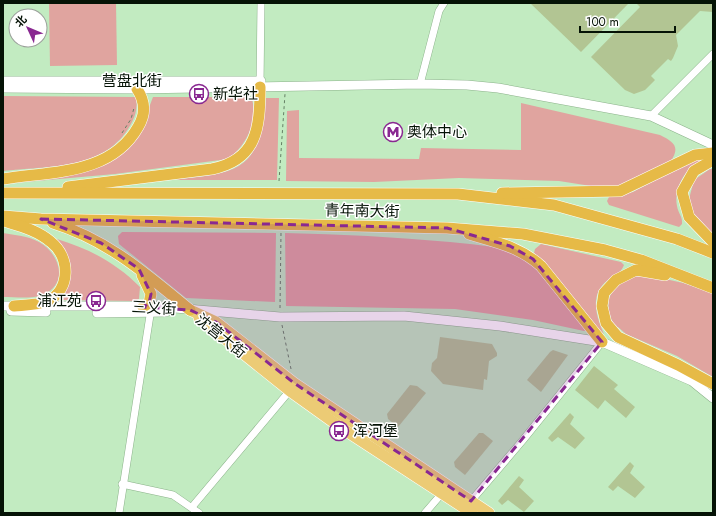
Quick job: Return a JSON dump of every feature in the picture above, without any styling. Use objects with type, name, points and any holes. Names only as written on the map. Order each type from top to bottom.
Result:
[{"type":"highway","points":[[23,193],[212,169],[233,163],[246,152],[253,138],[259,119],[260,84]]},
{"type":"highway","points":[[3,179],[88,166],[107,158],[124,145],[140,124],[144,102],[137,89]]},
{"type":"highway","points":[[458,194],[546,191],[620,192],[695,155],[713,153]]},
{"type":"highway","points":[[713,160],[694,171],[682,192],[689,217],[713,242]]},
{"type":"highway","name":"青年南大街","points":[[3,194],[458,194],[554,204],[676,239],[713,253]]},
{"type":"highway","name":"青年南大街","points":[[3,216],[41,219],[447,228],[523,234],[605,250],[641,260],[713,288]]},
{"type":"highway","points":[[41,219],[74,230],[101,242],[139,269],[190,310]]},
{"type":"highway","points":[[3,221],[27,228],[50,240],[61,253],[66,271],[66,276],[60,289],[51,298],[41,303],[14,306]]},
{"type":"highway","points":[[447,228],[510,246],[533,259],[546,271],[602,342]]},
{"type":"highway","points":[[139,269],[150,289],[151,294],[148,309]]},
{"type":"highway","points":[[689,278],[636,270],[616,280],[604,293],[602,306],[603,314],[608,327],[618,337],[678,365],[713,384]]},
{"type":"main road","name":"沈营大街","points":[[190,310],[216,322],[292,387],[445,490],[472,513]]},
{"type":"main road","name":"沈营大街","points":[[445,490],[471,501],[489,513]]},
{"type":"street","points":[[261,3],[260,84],[286,87],[420,84],[467,85],[498,88],[651,116],[713,145]]},
{"type":"street","points":[[420,84],[439,11],[444,3]]},
{"type":"street","points":[[651,116],[713,54]]},
{"type":"street","name":"营盘北街","points":[[3,81],[260,84]]},
{"type":"street","name":"营盘北街","points":[[3,88],[137,89],[260,84]]},
{"type":"street","name":"三义街","points":[[3,306],[190,310],[280,317],[404,316],[500,326],[602,342],[692,381],[713,398]]},
{"type":"street","points":[[119,513],[148,309]]},
{"type":"street","name":"三义街","points":[[3,311],[148,309]]},
{"type":"street","points":[[471,501],[524,440],[602,342]]},
{"type":"street","points":[[192,507],[292,387]]},
{"type":"street","points":[[122,484],[173,495],[199,513]]},
{"type":"street","points":[[425,513],[445,490]]},
{"type":"path","points":[[279,181],[286,87]]},
{"type":"path","points":[[120,136],[131,119],[134,106]]},
{"type":"path","points":[[281,233],[280,317],[291,368]]},
{"type":"highlighted area","points":[[41,219],[447,228],[510,246],[533,259],[602,342],[471,501],[294,383],[216,322],[190,310],[143,307],[149,303],[151,294],[139,269],[101,243]]},
{"type":"shaded area","points":[[49,3],[116,3],[117,65],[50,66]]},
{"type":"shaded area","points":[[3,96],[136,97],[137,106],[134,117],[128,129],[117,142],[104,152],[89,159],[72,164],[3,171]]},
{"type":"shaded area","points":[[153,97],[251,97],[254,114],[250,131],[235,154],[228,159],[115,174],[14,183],[97,167],[142,126]]},
{"type":"shaded area","points":[[266,98],[279,98],[277,180],[175,180],[221,173],[234,169],[244,162],[257,145],[263,123]]},
{"type":"shaded area","points":[[521,103],[660,135],[672,143],[675,152],[670,162],[623,186],[591,186],[559,181],[459,178],[374,182],[286,181],[287,111],[299,110],[299,158],[419,159],[421,148],[521,150]]},
{"type":"shaded area","points":[[699,159],[700,161],[685,174],[679,186],[676,199],[682,224],[679,227],[609,205],[607,201],[609,197],[633,192],[687,163]]},
{"type":"shaded area","points":[[710,169],[713,169],[713,236],[694,218],[689,199],[694,180]]},
{"type":"shaded area","points":[[122,232],[276,233],[275,302],[186,298],[119,244],[118,236]]},
{"type":"shaded area","points":[[3,233],[35,240],[52,253],[59,268],[59,276],[57,283],[51,290],[43,295],[34,297],[3,297]]},
{"type":"shaded area","points":[[285,233],[429,240],[478,245],[507,250],[524,258],[539,272],[556,291],[586,330],[584,331],[533,320],[455,309],[286,306]]},
{"type":"shaded area","points":[[57,239],[81,247],[122,271],[140,287],[139,299],[133,301],[57,300],[67,283],[71,270],[68,257]]},
{"type":"shaded area","points":[[541,244],[621,262],[624,265],[615,276],[602,286],[596,298],[597,313],[604,334],[585,315],[534,253],[535,249]]},
{"type":"shaded area","points":[[634,276],[674,281],[713,294],[713,377],[677,356],[626,334],[618,327],[616,329],[609,311],[608,304],[610,297],[618,286]]},
{"type":"building","points":[[530,3],[629,3],[581,52]]},
{"type":"building","points":[[636,3],[713,3],[713,12],[700,11],[676,35],[678,46],[671,61],[668,59],[651,76],[655,80],[645,90],[634,94],[625,90],[591,57],[640,7]]},
{"type":"building","points":[[440,337],[492,344],[497,356],[489,361],[487,380],[484,379],[483,390],[443,384],[431,371],[432,363],[437,358]]},
{"type":"building","points":[[553,350],[568,355],[541,392],[527,380]]},
{"type":"building","points":[[594,366],[618,385],[614,389],[635,407],[626,418],[605,400],[598,409],[575,390]]},
{"type":"building","points":[[410,385],[417,386],[426,393],[398,427],[388,419],[387,414]]},
{"type":"building","points":[[570,413],[574,417],[570,424],[585,438],[575,449],[558,437],[552,442],[548,438]]},
{"type":"building","points":[[479,433],[483,433],[493,441],[465,475],[455,467],[454,462]]},
{"type":"building","points":[[630,462],[634,466],[630,473],[645,487],[635,498],[618,486],[613,491],[608,487]]},
{"type":"building","points":[[519,476],[524,480],[519,487],[534,501],[524,512],[508,500],[502,505],[498,501]]},
{"type":"place","name":"新华社","points":[[199,94]]},
{"type":"place","name":"奥体中心","points":[[393,132]]},
{"type":"place","name":"浦江苑","points":[[96,301]]},
{"type":"place","name":"浑河堡","points":[[339,431]]}]
